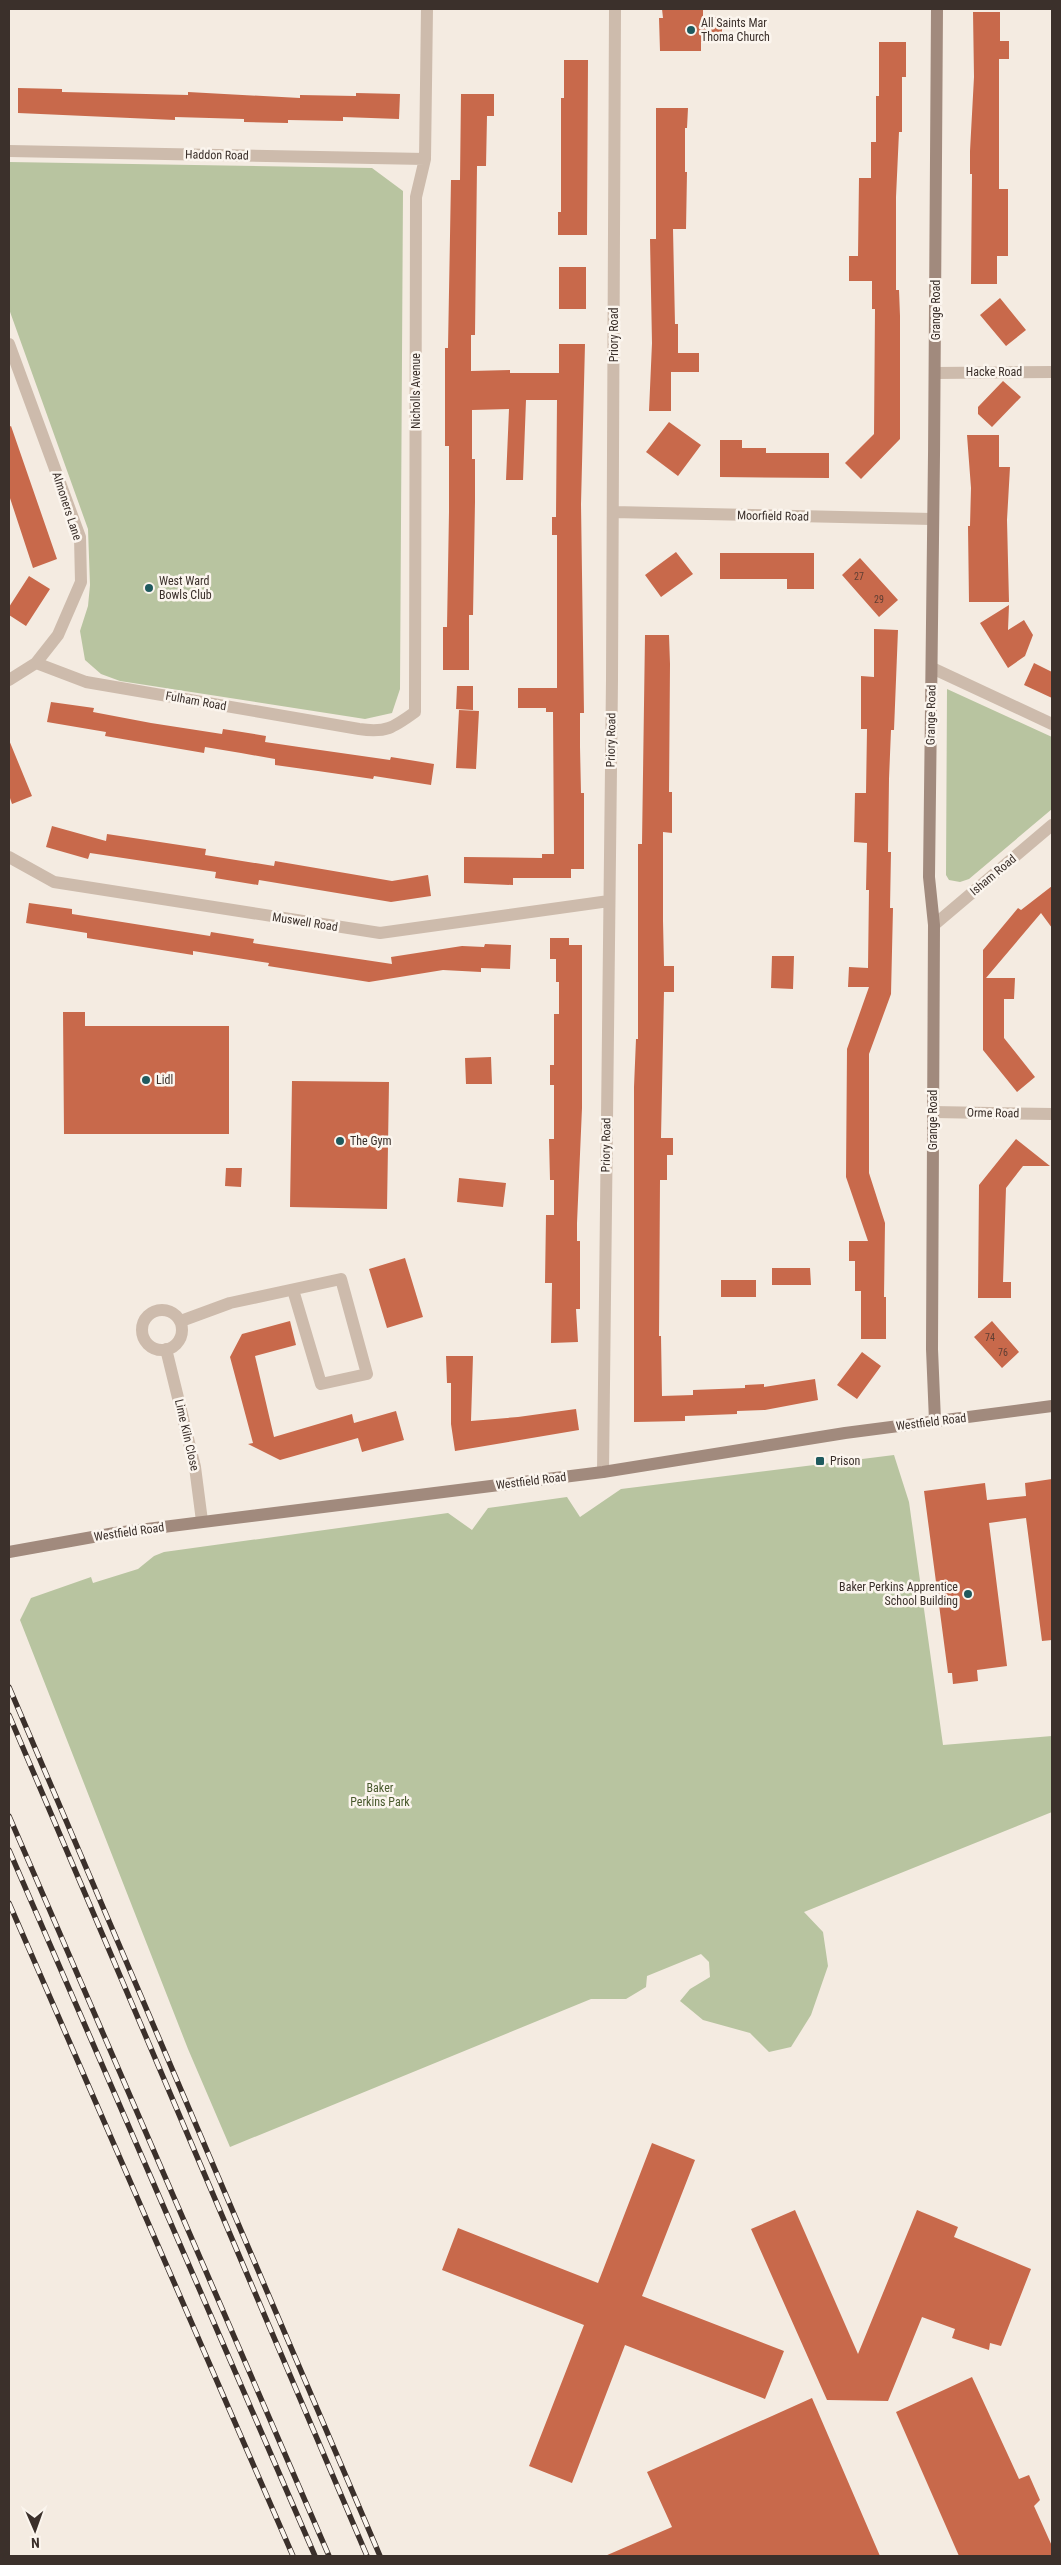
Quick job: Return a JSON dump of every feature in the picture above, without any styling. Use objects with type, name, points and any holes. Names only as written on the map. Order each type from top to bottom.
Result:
[{"type":"street","name":"Nicholls Avenue","points":[[359,729],[378,732],[394,727],[415,712],[416,197],[425,158],[427,9]]},
{"type":"street","name":"Priory Road","points":[[603,1472],[613,512],[615,9]]},
{"type":"street","name":"Grange Road","points":[[935,1421],[932,1349],[934,925],[929,877],[932,519],[936,372],[937,9]]},
{"type":"street","name":"Haddon Road","points":[[9,152],[425,158]]},
{"type":"street","name":"Almoners Lane","points":[[9,344],[80,537],[81,582],[58,635],[36,663],[9,680]]},
{"type":"street","name":"Hacke Road","points":[[936,372],[1052,372]]},
{"type":"street","name":"Moorfield Road","points":[[613,512],[932,519]]},
{"type":"street","name":"Fulham Road","points":[[36,663],[86,682],[359,729]]},
{"type":"street","points":[[932,668],[1052,724]]},
{"type":"street","name":"Isham Road","points":[[934,925],[1052,825]]},
{"type":"street","name":"Muswell Road","points":[[9,857],[54,882],[380,934],[609,901]]},
{"type":"street","name":"Orme Road","points":[[933,1112],[1052,1114]]},
{"type":"street","points":[[181,1321],[230,1303],[341,1278],[367,1374],[321,1384],[293,1290]]},
{"type":"street","points":[[162,1309],[173,1312],[181,1321],[182,1334],[176,1345],[166,1349],[157,1349],[146,1342],[142,1330],[143,1323],[150,1314],[162,1309]]},
{"type":"street","name":"Lime Kiln Close","points":[[166,1349],[195,1467],[202,1521]]},
{"type":"street","name":"Westfield Road","points":[[9,1552],[115,1533],[603,1472],[845,1433],[1052,1406]]},
{"type":"green space","points":[[9,162],[372,168],[403,191],[400,689],[392,713],[365,719],[120,681],[101,674],[85,660],[80,631],[88,606],[90,585],[88,529],[9,309]]},
{"type":"green space","points":[[947,689],[1052,737],[1052,809],[969,879],[960,882],[949,880],[946,875]]},
{"type":"green space","name":"Baker Perkins Park","points":[[894,1455],[909,1502],[943,1745],[1052,1736],[1052,1812],[804,1912],[823,1932],[828,1966],[811,2015],[791,2047],[769,2052],[750,2033],[703,2020],[680,2001],[690,1989],[710,1977],[709,1962],[701,1954],[647,1976],[646,1987],[626,1999],[591,1999],[230,2147],[188,2049],[20,1620],[31,1598],[91,1577],[93,1583],[138,1569],[154,1556],[164,1552],[448,1513],[472,1530],[488,1508],[567,1497],[580,1517],[621,1489]]},
{"type":"building","name":"All Saints Mar Thoma Church","points":[[662,9],[703,9],[703,18],[722,17],[722,41],[701,42],[701,51],[660,51],[659,18],[663,18]]},
{"type":"building","points":[[973,12],[1000,12],[1000,41],[1009,41],[1009,59],[999,59],[999,189],[1008,189],[1008,256],[997,256],[997,284],[971,284],[972,174],[970,174],[970,151],[974,77]]},
{"type":"building","points":[[879,42],[906,42],[906,77],[902,77],[902,132],[899,132],[896,197],[896,290],[899,290],[900,316],[900,439],[861,479],[845,463],[874,434],[875,309],[872,309],[872,281],[849,281],[849,256],[858,256],[859,178],[871,178],[871,142],[876,142],[876,96],[879,96]]},
{"type":"building","points":[[564,60],[588,60],[587,235],[558,235],[558,212],[561,212],[561,98],[564,98]]},
{"type":"building","points":[[18,88],[62,89],[62,92],[188,95],[188,92],[300,98],[300,95],[356,96],[356,93],[400,94],[399,119],[343,117],[343,121],[288,120],[288,123],[244,122],[244,119],[175,117],[175,120],[18,113]]},
{"type":"building","points":[[461,94],[494,94],[494,116],[487,116],[486,166],[477,166],[475,335],[471,335],[471,371],[510,370],[510,373],[559,373],[559,344],[585,344],[581,504],[584,713],[580,713],[581,793],[584,793],[584,869],[571,869],[571,878],[513,878],[513,885],[464,883],[464,857],[542,858],[542,854],[554,854],[553,712],[546,712],[546,708],[518,708],[518,688],[557,688],[557,535],[552,535],[552,517],[556,517],[557,400],[526,400],[523,480],[506,480],[509,409],[472,410],[472,459],[475,459],[475,502],[473,615],[469,615],[469,670],[443,670],[443,627],[447,627],[449,512],[449,446],[445,446],[445,348],[448,348],[451,180],[460,180]]},
{"type":"building","points":[[656,108],[688,108],[687,128],[685,128],[685,172],[687,172],[686,229],[673,229],[675,324],[678,324],[678,353],[699,353],[699,372],[671,372],[671,411],[649,411],[652,343],[650,239],[656,239]]},
{"type":"building","points":[[559,267],[586,267],[586,309],[559,309]]},
{"type":"building","points":[[1000,298],[1026,330],[1006,346],[980,315]]},
{"type":"building","points":[[1003,381],[1021,397],[992,427],[978,414],[978,407]]},
{"type":"building","points":[[669,422],[701,445],[678,476],[646,452]]},
{"type":"building","points":[[11,426],[57,559],[33,568],[9,495],[9,427]]},
{"type":"building","points":[[967,435],[999,435],[999,467],[1010,467],[1007,520],[1009,602],[969,602],[968,526],[970,526],[971,488]]},
{"type":"building","points":[[720,440],[742,440],[742,448],[766,448],[766,453],[829,453],[829,478],[720,477]]},
{"type":"building","points":[[676,552],[693,574],[661,597],[645,575]]},
{"type":"building","points":[[720,553],[814,553],[814,589],[787,589],[787,579],[720,579]]},
{"type":"building","points":[[860,558],[898,600],[879,617],[842,575]]},
{"type":"building","points":[[29,576],[50,589],[26,626],[9,615],[9,607]]},
{"type":"building","points":[[1009,605],[1008,630],[1024,620],[1033,635],[1025,656],[1008,668],[980,623]]},
{"type":"building","points":[[874,629],[898,630],[894,730],[891,730],[889,779],[888,852],[891,852],[890,908],[893,908],[891,994],[869,1054],[869,1173],[885,1223],[884,1297],[886,1297],[886,1339],[861,1339],[861,1291],[855,1291],[855,1261],[849,1261],[849,1241],[868,1241],[846,1177],[847,1049],[869,987],[848,987],[849,967],[868,968],[869,890],[866,890],[867,843],[854,842],[855,793],[866,793],[867,729],[861,729],[861,676],[874,677]]},
{"type":"building","points":[[645,635],[669,635],[670,664],[669,792],[672,792],[672,833],[663,832],[663,921],[664,966],[674,966],[674,992],[664,992],[661,1138],[673,1138],[673,1155],[667,1155],[667,1180],[660,1180],[659,1336],[661,1336],[662,1396],[693,1395],[693,1390],[745,1388],[745,1385],[764,1384],[764,1387],[815,1379],[818,1400],[765,1410],[737,1411],[737,1414],[685,1416],[685,1421],[634,1422],[634,1087],[636,1039],[638,1039],[638,844],[642,844]]},
{"type":"building","points":[[1034,663],[1052,672],[1052,698],[1024,685]]},
{"type":"building","points":[[457,686],[473,686],[473,710],[456,709]]},
{"type":"building","points":[[51,702],[94,708],[93,712],[151,723],[222,734],[223,729],[266,736],[265,742],[390,760],[391,757],[434,764],[431,785],[374,776],[373,779],[275,765],[275,759],[205,747],[204,753],[105,736],[106,732],[47,722]]},
{"type":"building","points":[[459,710],[479,711],[476,769],[456,768]]},
{"type":"building","points":[[9,740],[32,796],[12,804],[9,795]]},
{"type":"building","points":[[52,826],[106,841],[107,834],[206,849],[205,855],[274,866],[275,861],[392,881],[428,875],[431,896],[391,902],[259,880],[258,885],[215,878],[216,872],[90,853],[88,859],[46,847]]},
{"type":"building","points":[[1052,886],[1052,928],[1041,913],[986,978],[1015,978],[1014,999],[1004,999],[1004,1038],[1035,1077],[1017,1092],[983,1050],[983,950],[1018,908],[1021,910]]},
{"type":"building","points":[[29,903],[72,909],[72,914],[210,936],[211,932],[254,939],[253,943],[392,964],[391,957],[462,946],[484,947],[485,944],[511,945],[510,969],[481,968],[481,972],[443,970],[369,982],[268,966],[269,963],[193,951],[193,955],[87,938],[87,933],[26,923]]},
{"type":"building","points":[[550,938],[569,938],[569,945],[582,945],[582,1108],[577,1223],[577,1241],[580,1241],[580,1309],[576,1309],[578,1342],[551,1343],[552,1283],[545,1283],[546,1215],[554,1215],[554,1180],[550,1180],[549,1139],[554,1139],[554,1085],[550,1085],[550,1065],[554,1065],[554,1014],[559,1014],[559,982],[556,982],[556,959],[550,959]]},
{"type":"building","points":[[772,956],[794,956],[793,989],[771,988]]},
{"type":"building","name":"Lidl","points":[[63,1012],[85,1012],[85,1026],[229,1026],[229,1134],[64,1134]]},
{"type":"building","points":[[491,1057],[492,1084],[466,1084],[465,1058]]},
{"type":"building","name":"The Gym","points":[[292,1081],[389,1082],[387,1209],[290,1207]]},
{"type":"building","points":[[1016,1139],[1050,1166],[1023,1166],[1006,1188],[1003,1282],[1011,1282],[1011,1298],[978,1298],[979,1185]]},
{"type":"building","points":[[226,1168],[242,1168],[241,1187],[225,1186]]},
{"type":"building","points":[[459,1178],[506,1183],[503,1207],[457,1202]]},
{"type":"building","points":[[405,1258],[423,1317],[387,1328],[369,1269]]},
{"type":"building","points":[[772,1268],[810,1268],[811,1285],[772,1285]]},
{"type":"building","points":[[721,1280],[756,1280],[756,1297],[721,1297]]},
{"type":"building","points":[[290,1321],[296,1345],[255,1356],[274,1437],[352,1414],[354,1423],[396,1411],[404,1440],[362,1452],[358,1438],[280,1460],[248,1444],[253,1443],[230,1357],[242,1334]]},
{"type":"building","points":[[992,1321],[1019,1352],[1002,1368],[974,1337]]},
{"type":"building","points":[[862,1352],[881,1366],[857,1399],[837,1385]]},
{"type":"building","points":[[446,1356],[473,1356],[471,1421],[576,1409],[579,1430],[455,1451],[451,1424],[451,1383],[447,1383]]},
{"type":"building","name":"Baker Perkins Apprentice School Building","points":[[1052,1479],[1052,1640],[1042,1641],[1026,1518],[989,1523],[1007,1666],[977,1670],[978,1681],[953,1684],[952,1673],[948,1673],[924,1491],[985,1483],[987,1500],[1026,1496],[1025,1483]]},
{"type":"building","points":[[652,2143],[695,2160],[642,2296],[784,2351],[765,2399],[625,2345],[572,2483],[529,2466],[584,2325],[442,2270],[458,2228],[598,2283]]},
{"type":"building","points":[[795,2210],[858,2354],[917,2210],[958,2227],[954,2237],[1031,2269],[1001,2346],[990,2343],[989,2350],[952,2338],[955,2329],[922,2317],[888,2401],[827,2400],[751,2229]]},
{"type":"building","points":[[972,2377],[1019,2479],[1029,2475],[1040,2500],[1034,2506],[1052,2546],[1052,2556],[959,2556],[896,2412]]},
{"type":"building","points":[[812,2398],[880,2556],[605,2556],[672,2527],[647,2472]]},
{"type":"railway","points":[[9,1687],[380,2556]]},
{"type":"railway","points":[[9,1715],[367,2556]]},
{"type":"railway","points":[[9,1816],[329,2556]]},
{"type":"railway","points":[[9,1850],[315,2556]]},
{"type":"railway","points":[[9,1903],[293,2556]]},
{"type":"place","name":"All Saints Mar Thoma Church","points":[[691,30]]},
{"type":"place","name":"West Ward Bowls Club","points":[[149,588]]},
{"type":"place","name":"Lidl","points":[[146,1080]]},
{"type":"place","name":"The Gym","points":[[340,1141]]},
{"type":"place","name":"Prison","points":[[820,1461]]},
{"type":"place","name":"Baker Perkins Apprentice School Building","points":[[968,1594]]}]
